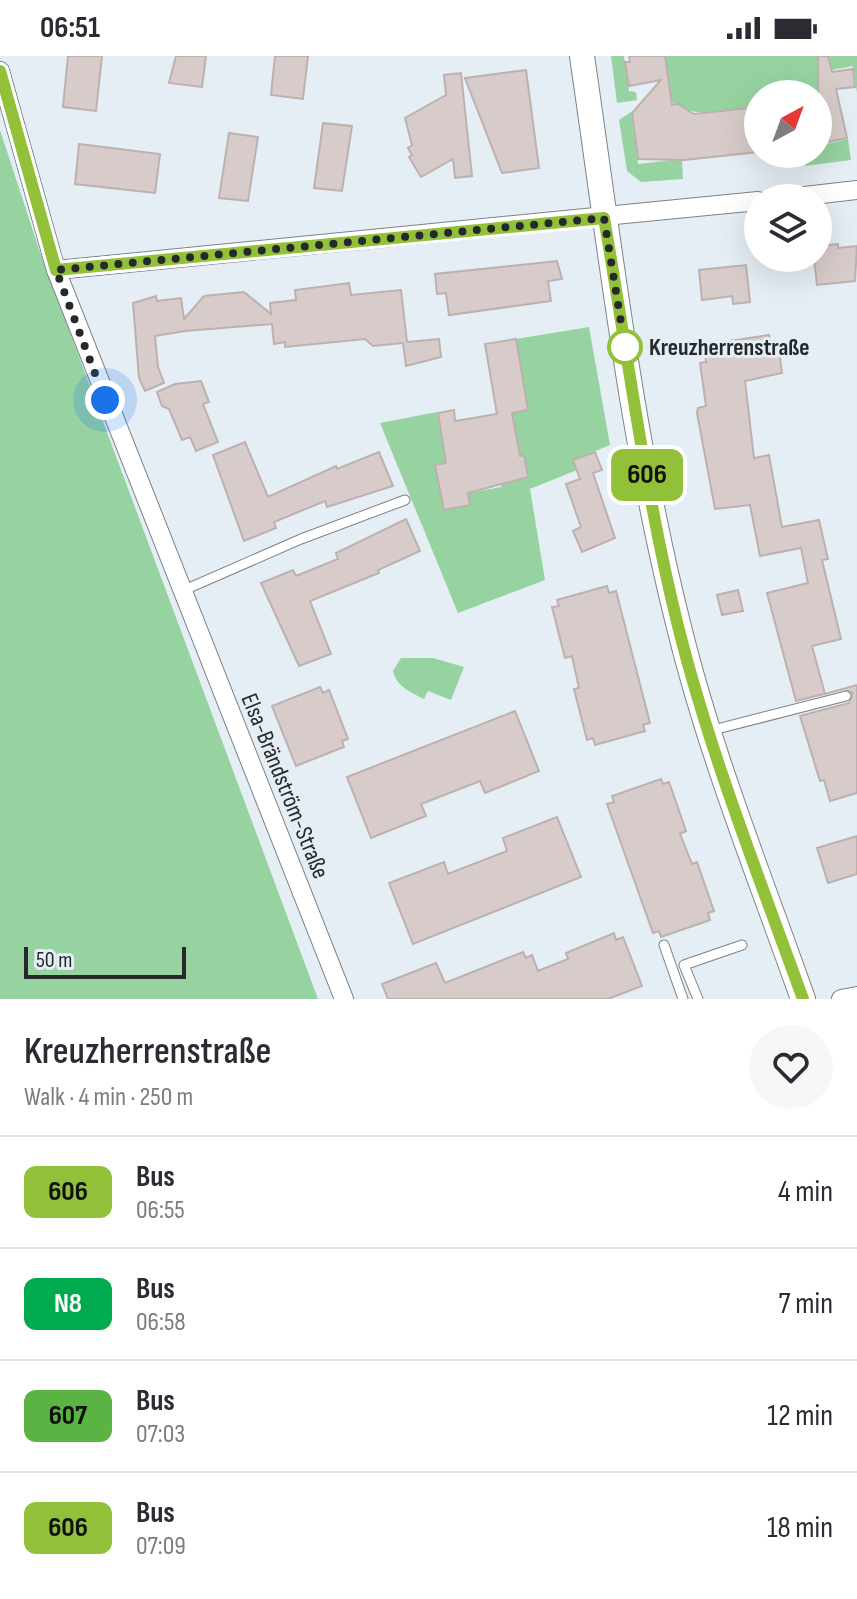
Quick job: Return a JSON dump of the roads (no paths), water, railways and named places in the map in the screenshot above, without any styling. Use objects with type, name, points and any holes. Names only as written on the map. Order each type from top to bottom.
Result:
[{"type":"street","points":[[582,56],[604,218],[659,537],[679,627],[709,731],[803,999]]},
{"type":"street","name":"Elsa-Brändström-Straße","points":[[0,71],[56,270],[344,999]]},
{"type":"street","points":[[832,193],[857,190]]},
{"type":"street","points":[[56,270],[744,203]]},
{"type":"street","points":[[841,999],[857,996]]},
{"type":"lane","points":[[181,592],[301,539],[405,500]]},
{"type":"lane","points":[[709,731],[846,696]]},
{"type":"lane","points":[[664,945],[683,999]]},
{"type":"lane","points":[[698,999],[684,965],[742,945]]},
{"type":"place","name":"Kreuzherrenstraße","points":[[625,347]]}]
